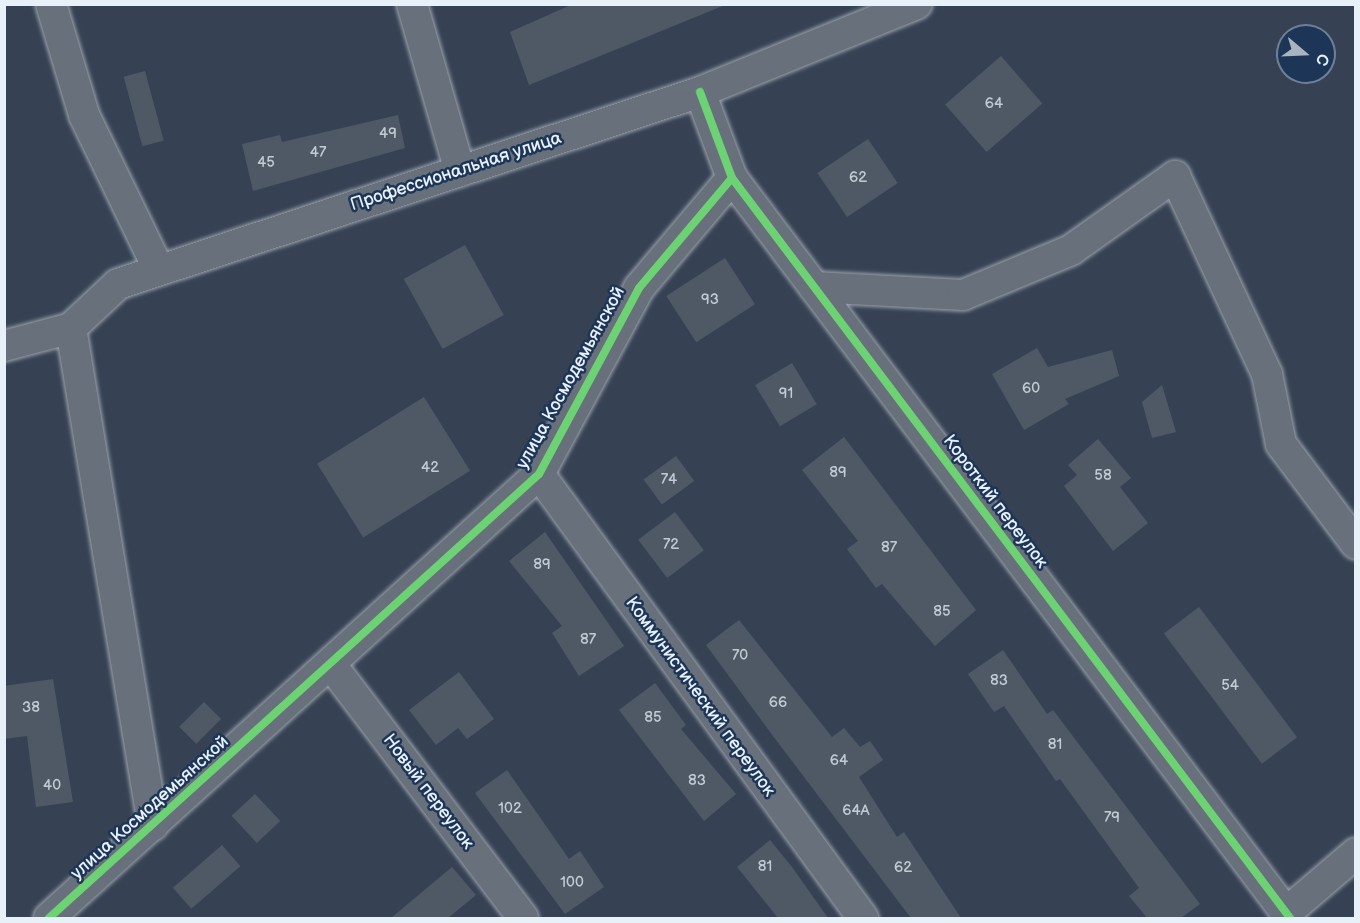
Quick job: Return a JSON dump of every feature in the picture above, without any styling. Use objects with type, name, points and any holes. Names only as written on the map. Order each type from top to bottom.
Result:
[{"type":"street","points":[[51,4],[84,115],[159,270]]},
{"type":"street","points":[[412,4],[460,171]]},
{"type":"street","name":"Профессиональная улица","points":[[4,346],[71,328],[118,284],[700,92],[917,6]]},
{"type":"street","name":"Короткий переулок","points":[[700,92],[732,178],[1288,916]]},
{"type":"street","points":[[814,287],[963,295],[1071,250],[1174,176],[1267,374],[1281,444],[1356,544]]},
{"type":"street","name":"улица Космодемьянской","points":[[48,918],[332,666],[539,474],[639,288],[732,178]]},
{"type":"street","points":[[71,328],[153,825]]},
{"type":"street","name":"Коммунистический переулок","points":[[539,474],[862,918]]},
{"type":"street","name":"Новый переулок","points":[[332,666],[523,918]]},
{"type":"street","points":[[1288,916],[1356,853]]},
{"type":"building","points":[[573,4],[725,5],[529,85],[510,32]]},
{"type":"building","points":[[1001,56],[1042,104],[986,152],[945,105]]},
{"type":"building","points":[[145,71],[164,141],[142,146],[124,77]]},
{"type":"building","points":[[398,115],[405,148],[253,191],[242,144],[280,135],[282,142]]},
{"type":"building","points":[[868,139],[898,183],[847,217],[817,173]]},
{"type":"building","points":[[465,245],[504,315],[443,349],[404,279]]},
{"type":"building","points":[[725,258],[755,304],[696,342],[666,296]]},
{"type":"building","points":[[1037,348],[1048,367],[1112,350],[1119,376],[1065,399],[1069,404],[1024,430],[992,374]]},
{"type":"building","points":[[792,363],[817,404],[780,426],[755,385]]},
{"type":"building","points":[[1162,385],[1176,432],[1152,438],[1142,402]]},
{"type":"building","points":[[424,397],[470,471],[363,538],[317,464]]},
{"type":"building","points":[[844,437],[976,610],[935,646],[882,584],[876,588],[847,549],[858,541],[802,470]]},
{"type":"building","points":[[1098,439],[1131,478],[1120,487],[1148,523],[1113,551],[1064,486],[1077,475],[1068,465]]},
{"type":"building","points":[[676,456],[694,481],[662,505],[644,480]]},
{"type":"building","points":[[675,512],[704,550],[667,578],[638,540]]},
{"type":"building","points":[[545,532],[624,646],[579,676],[552,633],[562,626],[509,561]]},
{"type":"building","points":[[1199,607],[1297,737],[1262,764],[1164,633]]},
{"type":"building","points":[[739,620],[832,737],[844,728],[860,747],[870,741],[883,760],[859,777],[897,837],[904,832],[961,918],[911,918],[773,736],[706,645]]},
{"type":"building","points":[[1003,650],[1047,714],[1053,710],[1200,904],[1181,918],[1147,918],[1129,896],[1139,888],[1060,779],[1056,781],[1004,706],[994,712],[968,674]]},
{"type":"building","points":[[459,672],[494,719],[467,739],[458,728],[436,745],[409,710]]},
{"type":"building","points":[[53,679],[73,802],[36,807],[27,736],[4,739],[4,686]]},
{"type":"building","points":[[655,683],[686,725],[681,729],[736,794],[704,821],[619,710]]},
{"type":"building","points":[[204,702],[221,719],[196,744],[179,727]]},
{"type":"building","points":[[507,770],[569,859],[580,851],[604,887],[565,914],[475,793]]},
{"type":"building","points":[[255,794],[280,821],[257,843],[232,816]]},
{"type":"building","points":[[770,840],[828,918],[778,918],[737,867]]},
{"type":"building","points":[[222,845],[240,866],[191,909],[173,888]]},
{"type":"building","points":[[452,867],[476,895],[448,918],[391,918]]},
{"type":"cycle path","points":[[700,92],[732,178],[1290,918]]},
{"type":"cycle path","points":[[49,918],[539,474],[639,288],[732,178]]}]
